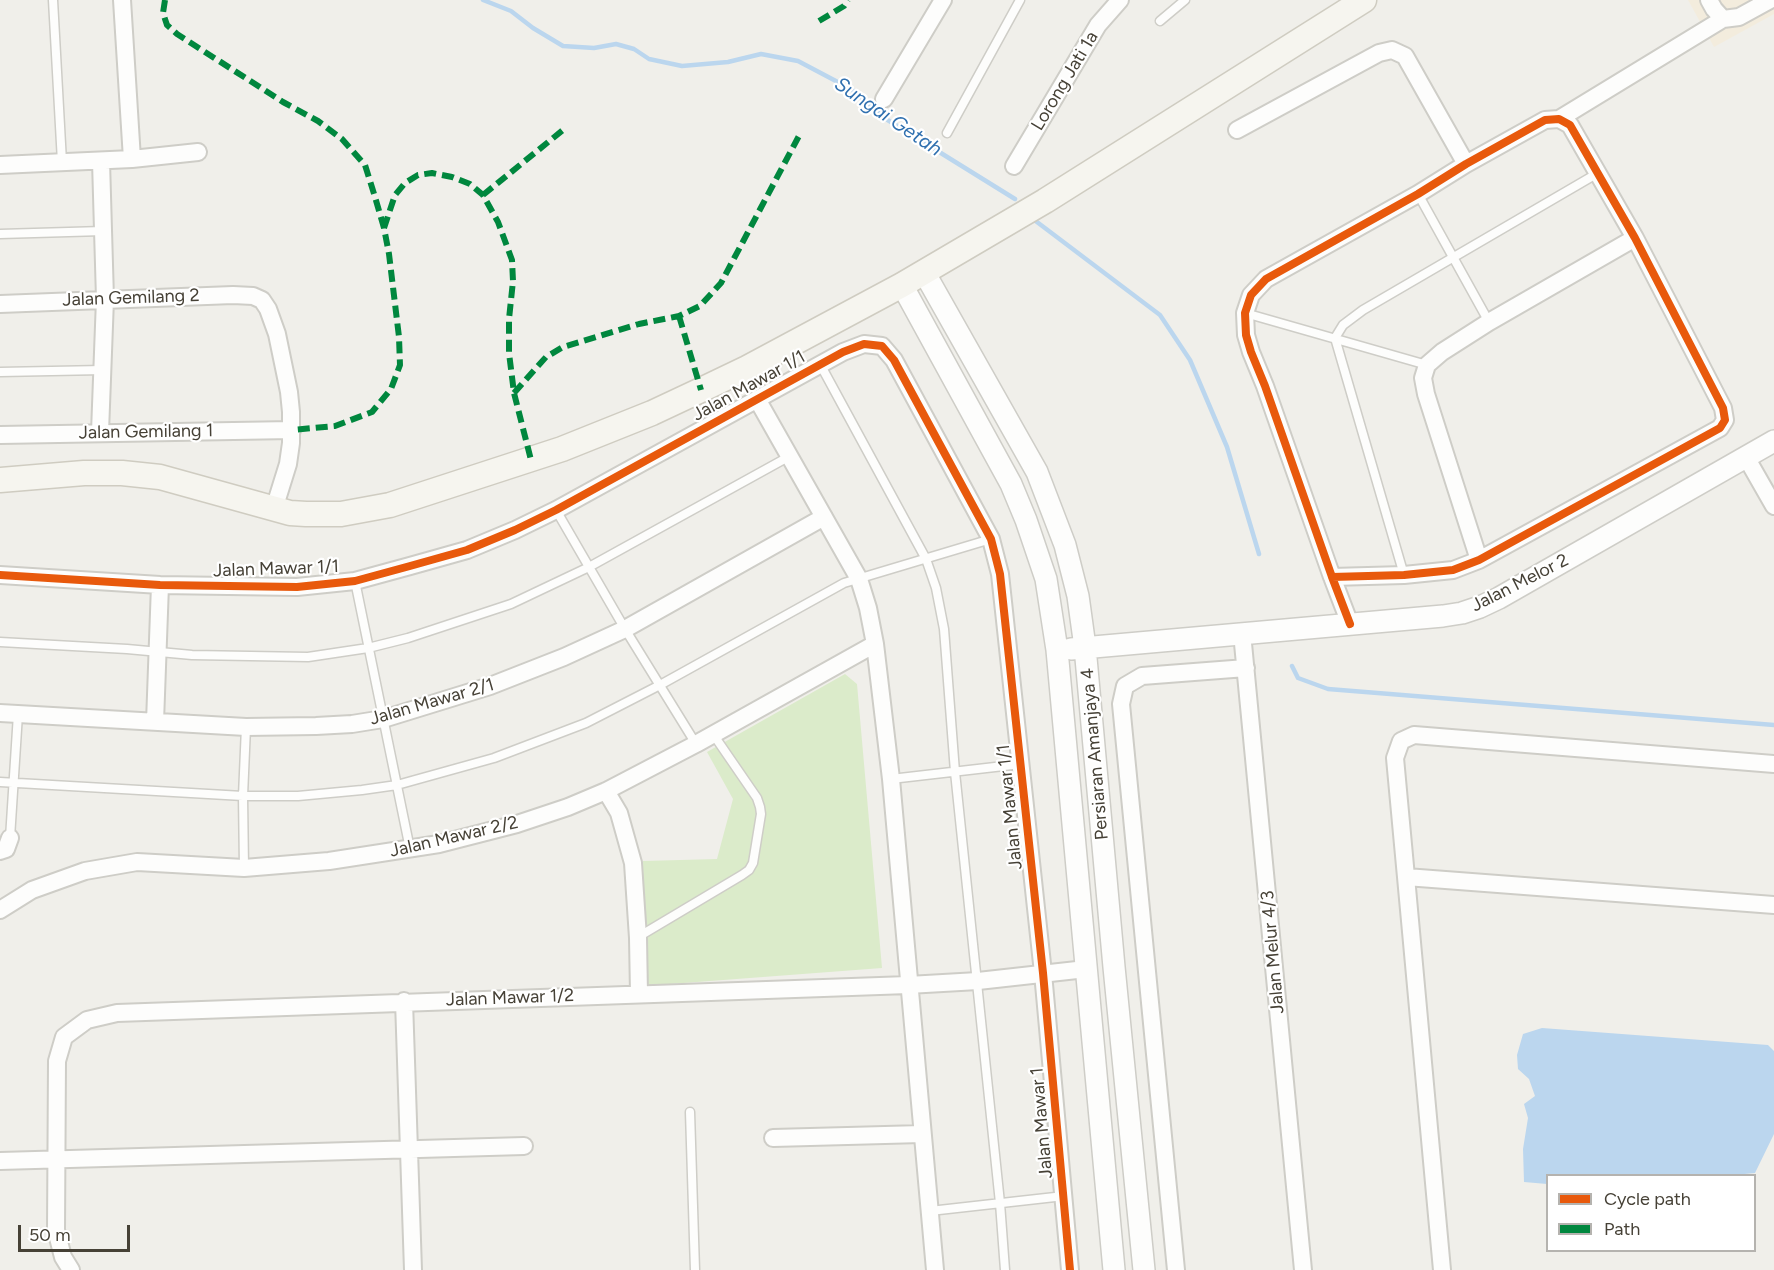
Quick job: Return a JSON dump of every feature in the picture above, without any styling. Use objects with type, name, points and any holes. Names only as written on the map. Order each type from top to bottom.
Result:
[{"type":"main road","points":[[0,480],[84,473],[122,473],[160,477],[274,509],[306,514],[341,514],[390,505],[562,449],[652,413],[710,386],[902,285],[1045,201],[1364,0]]},
{"type":"street","points":[[122,0],[132,159]]},
{"type":"street","points":[[884,99],[943,0]]},
{"type":"street","name":"Lorong Jati 1a","points":[[1014,166],[1098,25],[1120,0]]},
{"type":"street","points":[[1709,0],[1723,19]]},
{"type":"street","points":[[1350,624],[1251,352],[1246,335],[1245,313],[1251,295],[1266,279],[1418,194],[1466,164],[1545,120],[1559,119],[1723,19],[1739,17],[1770,0]]},
{"type":"street","points":[[1237,130],[1379,53],[1392,50],[1405,56],[1466,164]]},
{"type":"street","points":[[1332,577],[1404,575],[1453,570],[1479,560],[1720,428],[1725,420],[1723,408],[1635,238],[1570,125],[1559,119]]},
{"type":"street","points":[[0,165],[132,159],[198,152]]},
{"type":"street","points":[[100,432],[105,299],[101,161]]},
{"type":"street","points":[[1479,560],[1426,394],[1423,378],[1427,365],[1442,352],[1489,322],[1635,238]]},
{"type":"street","name":"Persiaran Amanjaya 4","points":[[924,272],[1037,472],[1067,554],[1078,596],[1085,647],[1144,1270]]},
{"type":"street","name":"Persiaran Amanjaya 4","points":[[902,285],[1015,493],[1046,579],[1058,650],[1114,1270]]},
{"type":"street","name":"Jalan Gemilang 2","points":[[0,304],[253,296],[262,300],[268,309],[277,334],[289,392],[292,430]]},
{"type":"street","name":"Jalan Mawar 1/1","points":[[0,575],[160,585],[297,587],[355,581],[466,550],[515,531],[819,364],[864,344],[882,346],[894,360],[991,539],[1000,574],[1043,973]]},
{"type":"street","points":[[757,399],[859,579],[868,608],[875,644],[891,779],[935,1270]]},
{"type":"street","points":[[274,509],[288,464],[292,430]]},
{"type":"street","name":"Jalan Gemilang 1","points":[[0,435],[292,430]]},
{"type":"street","name":"Jalan Melor 2","points":[[1058,650],[1443,616],[1480,607],[1774,441]]},
{"type":"street","points":[[1746,457],[1774,506]]},
{"type":"street","name":"Jalan Mawar 2/1","points":[[0,713],[246,727],[352,724],[383,719],[490,686],[564,657],[625,629],[824,517]]},
{"type":"street","points":[[154,723],[160,585]]},
{"type":"street","name":"Jalan Melur 4/3","points":[[1242,633],[1303,1270]]},
{"type":"street","name":"Jalan Mawar 2/2","points":[[0,910],[32,890],[85,871],[137,862],[244,868],[329,861],[440,844],[517,824],[606,791],[696,744],[875,644]]},
{"type":"street","points":[[1176,1270],[1121,704],[1125,686],[1142,676],[1246,668]]},
{"type":"street","points":[[1442,1270],[1395,758],[1401,741],[1414,735],[1774,764]]},
{"type":"street","points":[[606,791],[619,813],[633,863],[639,994]]},
{"type":"street","points":[[1406,877],[1774,905]]},
{"type":"street","name":"Jalan Mawar 1/2","points":[[71,1270],[63,1257],[56,1230],[57,1061],[63,1037],[87,1020],[117,1013],[404,1001],[908,985],[978,981],[1086,969]]},
{"type":"street","name":"Jalan Mawar 1","points":[[1043,973],[1070,1270]]},
{"type":"street","points":[[404,1001],[413,1270]]},
{"type":"street","points":[[773,1137],[922,1134]]},
{"type":"street","points":[[0,1161],[524,1146]]},
{"type":"lane","points":[[53,0],[62,162]]},
{"type":"lane","points":[[947,133],[1020,0]]},
{"type":"lane","points":[[1160,21],[1185,0]]},
{"type":"lane","points":[[1404,575],[1335,338],[1343,325],[1363,310],[1598,173]]},
{"type":"lane","points":[[1418,194],[1489,322]]},
{"type":"lane","points":[[0,234],[103,231]]},
{"type":"lane","points":[[1245,313],[1427,365]]},
{"type":"lane","points":[[819,364],[926,559],[936,588],[944,629],[955,772],[978,981],[1005,1270]]},
{"type":"lane","points":[[0,372],[103,370]]},
{"type":"lane","points":[[0,642],[192,655],[308,657],[368,648],[408,638],[511,604],[589,567],[790,456]]},
{"type":"lane","points":[[556,510],[625,629],[696,744]]},
{"type":"lane","points":[[0,782],[243,796],[298,795],[397,785],[494,758],[586,723],[660,685],[844,583],[991,539]]},
{"type":"lane","points":[[355,581],[410,849]]},
{"type":"lane","points":[[5,844],[13,783],[18,714]]},
{"type":"lane","points":[[244,868],[243,796],[246,727]]},
{"type":"lane","points":[[638,938],[742,876],[753,863],[761,814],[760,807],[757,798],[713,734]]},
{"type":"lane","points":[[891,779],[1021,764]]},
{"type":"lane","points":[[690,1112],[695,1270]]},
{"type":"lane","points":[[930,1210],[1064,1196]]},
{"type":"shaded area","points":[[1688,0],[1774,0],[1774,14],[1714,47]]},
{"type":"green space","points":[[845,674],[857,684],[882,968],[644,986],[643,861],[717,859],[733,799],[707,752]]},
{"type":"water","points":[[1542,1028],[1768,1045],[1774,1051],[1774,1134],[1755,1173],[1546,1174],[1546,1184],[1524,1182],[1523,1149],[1528,1118],[1524,1104],[1535,1096],[1529,1079],[1518,1069],[1517,1055],[1523,1034]]},
{"type":"waterway","name":"Sungai Getah","points":[[483,0],[511,11],[533,28],[563,46],[594,48],[616,44],[634,49],[649,59],[682,66],[728,62],[761,54],[798,61],[851,89],[886,119],[1015,199]]},
{"type":"waterway","points":[[1033,219],[1160,315],[1190,360],[1227,447],[1259,554]]},
{"type":"waterway","points":[[1292,666],[1298,678],[1328,689],[1774,725]]},
{"type":"marked path","points":[[165,0],[163,13],[167,25],[177,34],[283,102],[318,121],[342,139],[365,165],[375,197],[389,254],[400,365],[391,389],[372,412],[335,426],[292,430]]},
{"type":"marked path","points":[[819,21],[844,6],[848,0]]},
{"type":"marked path","points":[[483,195],[563,130]]},
{"type":"marked path","points":[[514,393],[546,357],[563,347],[639,324],[679,316],[700,306],[721,283],[800,134]]},
{"type":"marked path","points":[[384,228],[395,195],[405,183],[418,175],[432,173],[452,177],[470,184],[483,195],[498,222],[512,260],[509,353],[514,393],[531,460]]},
{"type":"marked path","points":[[679,316],[701,390]]},
{"type":"cycle path","points":[[1332,577],[1404,575],[1453,570],[1479,560],[1720,428],[1725,420],[1723,408],[1635,238],[1570,125],[1559,119],[1545,120],[1466,164],[1418,194],[1266,279],[1251,295],[1245,313],[1246,335],[1251,352],[1265,386],[1332,577],[1350,624]]},
{"type":"cycle path","points":[[0,575],[160,585],[297,587],[355,581],[467,550],[515,530],[556,510],[843,352],[864,344],[882,346],[894,360],[991,539],[1000,574],[1043,973],[1070,1270]]}]
